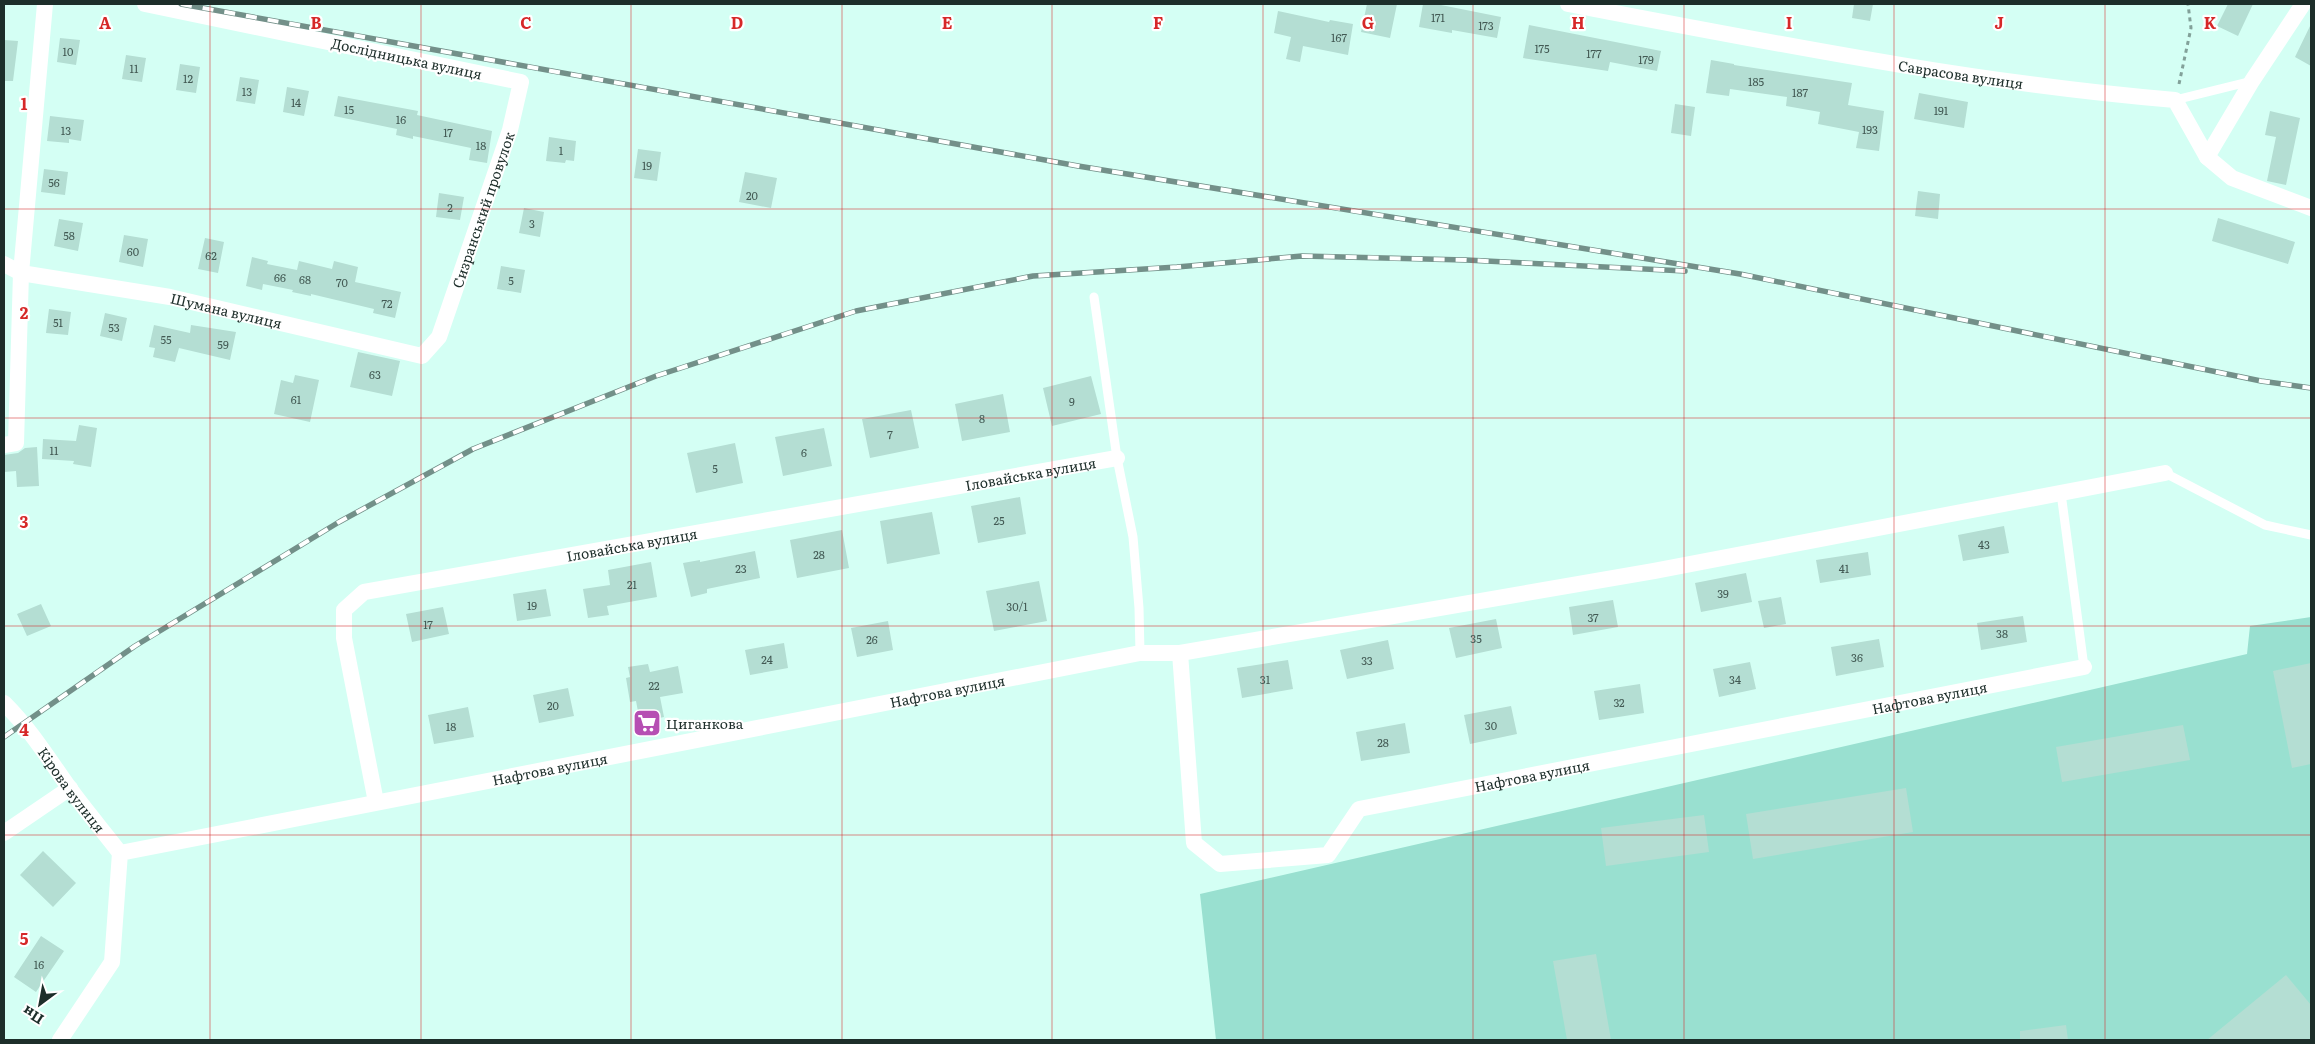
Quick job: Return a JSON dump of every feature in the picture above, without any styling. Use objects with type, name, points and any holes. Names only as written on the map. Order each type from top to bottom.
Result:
[{"type":"street","points":[[4,445],[16,443],[20,273],[45,4]]},
{"type":"street","name":"Дослідницька вулиця","points":[[145,4],[521,82]]},
{"type":"street","name":"Саврасова вулиця","points":[[1568,4],[1844,57],[2121,96],[2175,100]]},
{"type":"street","points":[[2207,157],[2252,81],[2303,4]]},
{"type":"street","name":"Сизранський провулок","points":[[439,337],[510,130],[521,82]]},
{"type":"street","points":[[2175,100],[2207,157],[2232,178],[2311,208]]},
{"type":"street","name":"Шумана вулиця","points":[[4,264],[20,273],[170,297],[422,356],[439,337]]},
{"type":"street","name":"Іловайська вулиця","points":[[376,802],[344,638],[344,610],[364,592],[1118,458]]},
{"type":"street","name":"Нафтова вулиця","points":[[120,854],[376,802],[1140,653],[1180,653],[1645,572],[2165,473]]},
{"type":"street","name":"Нафтова вулиця","points":[[1180,653],[1194,843],[1220,864],[1328,855],[1359,809],[2084,667]]},
{"type":"street","name":"Кірова вулиця","points":[[4,703],[24,722],[70,788],[120,854]]},
{"type":"street","points":[[4,833],[70,788]]},
{"type":"street","points":[[60,1040],[112,962],[120,854]]},
{"type":"lane","points":[[2175,100],[2252,81]]},
{"type":"lane","points":[[1094,297],[1118,458],[1133,538],[1139,608],[1140,653]]},
{"type":"lane","points":[[2165,473],[2265,525],[2311,535]]},
{"type":"lane","points":[[2061,493],[2084,667]]},
{"type":"path","points":[[2175,100],[2191,28],[2188,4]]},
{"type":"green space","points":[[2311,617],[2311,1040],[1216,1040],[1200,894],[2247,654],[2250,626]]},
{"type":"building","points":[[1367,4],[1397,4],[1390,38],[1361,32]]},
{"type":"building","points":[[1423,4],[1436,4],[1501,17],[1497,38],[1452,30],[1452,33],[1419,27]]},
{"type":"building","points":[[1854,4],[1873,4],[1870,21],[1852,18]]},
{"type":"building","points":[[2228,4],[2253,4],[2238,36],[2217,26]]},
{"type":"building","points":[[1278,11],[1329,22],[1330,20],[1353,24],[1348,55],[1303,46],[1300,62],[1286,59],[1291,37],[1274,33]]},
{"type":"building","points":[[2311,24],[2311,66],[2295,57]]},
{"type":"building","points":[[1529,25],[1661,51],[1657,71],[1610,62],[1608,71],[1523,58]]},
{"type":"building","points":[[60,38],[80,40],[76,65],[57,62]]},
{"type":"building","points":[[4,40],[18,41],[13,81],[4,81]]},
{"type":"building","points":[[126,55],[146,58],[142,82],[122,79]]},
{"type":"building","points":[[1711,60],[1852,83],[1848,105],[1884,111],[1879,151],[1856,148],[1859,132],[1818,124],[1820,112],[1786,106],[1787,97],[1730,89],[1729,96],[1706,93]]},
{"type":"building","points":[[180,64],[200,67],[196,93],[176,90]]},
{"type":"building","points":[[240,77],[259,80],[255,104],[236,101]]},
{"type":"building","points":[[287,87],[309,91],[304,116],[283,112]]},
{"type":"building","points":[[1919,93],[1968,102],[1964,128],[1914,119]]},
{"type":"building","points":[[338,96],[418,111],[417,115],[492,131],[487,163],[469,160],[471,148],[413,136],[413,139],[396,135],[397,129],[334,116]]},
{"type":"building","points":[[1675,104],[1695,107],[1691,136],[1671,133]]},
{"type":"building","points":[[2270,111],[2300,118],[2286,185],[2267,181],[2276,137],[2265,135]]},
{"type":"building","points":[[50,116],[84,120],[81,141],[69,139],[69,143],[47,141]]},
{"type":"building","points":[[549,137],[576,141],[574,161],[566,160],[565,163],[546,161]]},
{"type":"building","points":[[638,149],[661,152],[657,181],[634,178]]},
{"type":"building","points":[[44,169],[68,172],[65,195],[41,192]]},
{"type":"building","points":[[745,172],[777,178],[771,208],[739,202]]},
{"type":"building","points":[[1918,191],[1940,194],[1938,219],[1915,216]]},
{"type":"building","points":[[439,193],[464,197],[460,220],[436,217]]},
{"type":"building","points":[[524,208],[544,212],[540,237],[519,233]]},
{"type":"building","points":[[2218,218],[2295,242],[2288,264],[2212,241]]},
{"type":"building","points":[[59,219],[83,223],[78,251],[54,246]]},
{"type":"building","points":[[124,235],[148,239],[143,267],[119,262]]},
{"type":"building","points":[[205,238],[224,242],[218,273],[198,269]]},
{"type":"building","points":[[252,257],[268,261],[267,264],[297,270],[299,261],[332,269],[334,261],[358,267],[355,282],[401,292],[395,318],[373,313],[374,309],[311,294],[311,296],[292,292],[293,290],[263,284],[262,290],[246,286]]},
{"type":"building","points":[[501,266],[525,270],[521,293],[497,289]]},
{"type":"building","points":[[49,309],[71,312],[68,335],[46,333]]},
{"type":"building","points":[[105,313],[127,318],[122,341],[100,336]]},
{"type":"building","points":[[154,325],[190,333],[191,325],[236,332],[230,360],[179,348],[175,362],[153,357],[155,348],[149,347]]},
{"type":"building","points":[[358,352],[400,361],[392,396],[350,387]]},
{"type":"building","points":[[295,375],[319,380],[310,422],[274,414],[281,380],[293,383]]},
{"type":"building","points":[[1091,376],[1101,414],[1052,426],[1043,388]]},
{"type":"building","points":[[1003,394],[1010,432],[962,441],[955,404]]},
{"type":"building","points":[[911,410],[919,448],[870,458],[862,419]]},
{"type":"building","points":[[79,425],[97,428],[91,467],[73,464],[74,461],[42,459],[43,439],[76,441]]},
{"type":"building","points":[[824,428],[832,466],[783,476],[775,437]]},
{"type":"building","points":[[735,443],[743,483],[696,493],[687,453]]},
{"type":"building","points":[[37,447],[39,486],[17,487],[16,471],[4,472],[4,455],[18,453],[25,448]]},
{"type":"building","points":[[1020,497],[1026,534],[978,543],[971,506]]},
{"type":"building","points":[[932,512],[940,554],[887,564],[880,521]]},
{"type":"building","points":[[2004,526],[2009,553],[1963,561],[1958,535]]},
{"type":"building","points":[[842,530],[849,568],[797,578],[790,540]]},
{"type":"building","points":[[755,551],[760,578],[707,589],[707,593],[691,597],[683,563],[700,560],[700,562]]},
{"type":"building","points":[[1868,552],[1871,575],[1820,583],[1816,560]]},
{"type":"building","points":[[651,562],[657,597],[607,606],[609,615],[588,618],[583,589],[610,585],[608,570]]},
{"type":"building","points":[[1746,573],[1752,602],[1701,612],[1695,583]]},
{"type":"building","points":[[1039,581],[1047,621],[994,631],[986,591]]},
{"type":"building","points":[[546,589],[551,616],[517,621],[513,594]]},
{"type":"building","points":[[1781,597],[1786,624],[1764,628],[1758,601]]},
{"type":"building","points":[[1613,600],[1618,627],[1573,635],[1569,607]]},
{"type":"building","points":[[41,604],[51,626],[27,636],[17,614]]},
{"type":"building","points":[[443,607],[449,634],[412,642],[406,614]]},
{"type":"building","points":[[2023,616],[2027,642],[1981,650],[1977,623]]},
{"type":"building","points":[[1496,619],[1502,648],[1456,658],[1449,628]]},
{"type":"building","points":[[888,621],[893,650],[857,657],[851,628]]},
{"type":"building","points":[[1879,639],[1884,667],[1836,676],[1831,647]]},
{"type":"building","points":[[1388,640],[1394,669],[1347,679],[1340,650]]},
{"type":"building","points":[[784,643],[788,668],[750,675],[745,650]]},
{"type":"building","points":[[1288,660],[1293,689],[1242,698],[1237,668]]},
{"type":"building","points":[[1750,662],[1756,689],[1719,697],[1713,669]]},
{"type":"building","points":[[2311,663],[2311,764],[2292,768],[2273,671]]},
{"type":"building","points":[[648,664],[650,672],[678,666],[683,693],[660,697],[664,717],[640,722],[636,701],[630,702],[626,678],[630,677],[628,667]]},
{"type":"building","points":[[1640,684],[1644,713],[1599,720],[1594,691]]},
{"type":"building","points":[[568,688],[574,716],[539,723],[533,695]]},
{"type":"building","points":[[1511,706],[1517,734],[1470,744],[1464,715]]},
{"type":"building","points":[[468,707],[474,737],[434,744],[428,715]]},
{"type":"building","points":[[1405,723],[1410,753],[1361,761],[1356,732]]},
{"type":"building","points":[[2183,725],[2190,760],[2062,782],[2056,747]]},
{"type":"building","points":[[1906,788],[1913,832],[1753,859],[1746,814]]},
{"type":"building","points":[[1704,815],[1709,852],[1606,866],[1601,828]]},
{"type":"building","points":[[43,851],[76,883],[53,907],[20,875]]},
{"type":"building","points":[[41,936],[64,951],[36,992],[14,977]]},
{"type":"building","points":[[1596,954],[1611,1040],[1567,1040],[1553,961]]},
{"type":"building","points":[[2286,975],[2311,1005],[2311,1040],[2207,1040]]},
{"type":"building","points":[[2066,1025],[2068,1040],[2020,1040],[2020,1031]]},
{"type":"railway","points":[[181,4],[1078,166],[1740,274],[2261,381],[2311,388]]},
{"type":"railway","points":[[4,737],[135,646],[339,522],[473,449],[656,376],[856,311],[1033,276],[1177,267],[1302,256],[1466,260],[1685,271]]},
{"type":"place","name":"Циганкова","points":[[647,723]]}]
